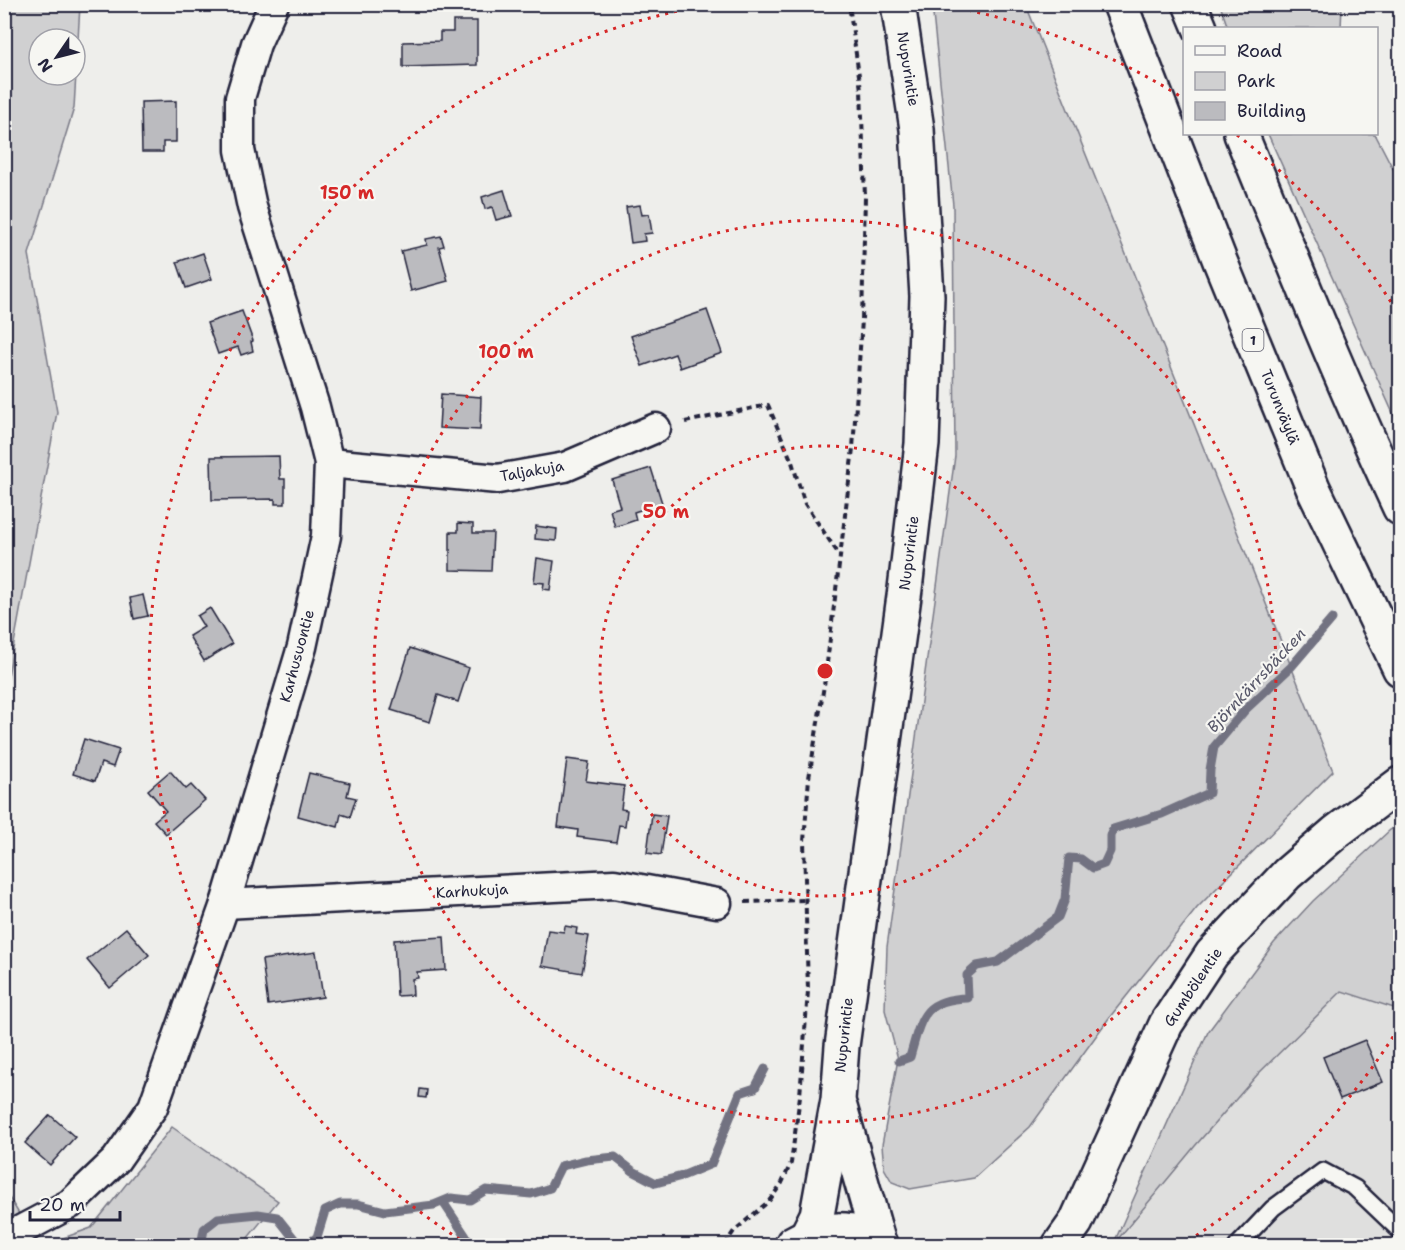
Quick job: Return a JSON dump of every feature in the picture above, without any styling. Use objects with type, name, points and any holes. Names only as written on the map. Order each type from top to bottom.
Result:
[{"type":"main road","name":"Nupurintie","points":[[798,1240],[817,1215],[838,1100],[842,1046],[906,589],[922,444],[927,296],[917,129],[898,4]]},
{"type":"main road","name":"Turunväylä","points":[[1120,4],[1220,261],[1314,488],[1401,669]]},
{"type":"main road","points":[[1190,4],[1200,27]]},
{"type":"main road","points":[[1241,135],[1335,359],[1401,508]]},
{"type":"main road","name":"Gumbölentie","points":[[1059,1245],[1076,1222],[1166,1024],[1212,954],[1287,874],[1336,832],[1401,784]]},
{"type":"main road","name":"Nupurintie","points":[[838,1100],[880,1244]]},
{"type":"main road","points":[[798,1240],[831,1229],[856,1232],[880,1244]]},
{"type":"street","name":"Karhusuontie","points":[[4,1235],[17,1232],[70,1204],[117,1160],[153,1107],[225,904],[302,647],[327,536],[329,463],[315,407],[252,207],[240,150],[240,98],[256,44],[274,4]]},
{"type":"street","name":"Taljakuja","points":[[329,463],[498,479],[565,467],[656,428]]},
{"type":"street","name":"Karhukuja","points":[[225,904],[614,884],[717,903]]},
{"type":"lane","points":[[1237,1245],[1273,1208],[1323,1171],[1355,1188],[1401,1232]]},
{"type":"path","points":[[727,1245],[734,1231],[769,1201],[782,1183],[791,1163],[800,1096],[808,991],[804,841],[809,778],[825,679],[853,448],[862,320],[865,197],[861,90],[849,4]]},
{"type":"path","points":[[656,428],[768,405],[792,462],[804,504],[840,557]]},
{"type":"path","points":[[717,903],[804,900]]},
{"type":"shaded area","points":[[1342,991],[1400,1010],[1400,1245],[1114,1246],[1195,1146],[1258,1074]]},
{"type":"green space","points":[[5,4],[80,5],[79,27],[27,27],[27,87],[75,87],[74,108],[29,254],[57,412],[5,692]]},
{"type":"green space","points":[[932,5],[1026,5],[1333,771],[1197,908],[1109,1018],[1030,1127],[974,1178],[910,1189],[892,1182],[884,1168],[882,1145],[898,1059],[885,1010],[887,947],[955,456],[953,205]]},
{"type":"green space","points":[[1220,5],[1342,5],[1341,27],[1228,27]]},
{"type":"green space","points":[[1268,135],[1376,135],[1400,182],[1400,429]]},
{"type":"green space","points":[[1400,824],[1400,1010],[1342,991],[1258,1074],[1113,1245],[1208,1032],[1274,943],[1313,901],[1390,830]]},
{"type":"green space","points":[[172,1127],[278,1201],[242,1245],[44,1245],[91,1228]]},
{"type":"green space","points":[[4,1190],[39,1245],[5,1245]]},
{"type":"building","points":[[453,21],[477,21],[477,65],[403,67],[403,42],[440,41],[440,32],[453,32]]},
{"type":"building","points":[[176,101],[176,142],[163,142],[163,152],[142,152],[141,102]]},
{"type":"building","points":[[504,190],[512,216],[496,220],[492,207],[485,209],[482,197]]},
{"type":"building","points":[[640,205],[642,215],[649,214],[652,233],[644,234],[645,241],[631,243],[626,207]]},
{"type":"building","points":[[441,236],[444,246],[439,247],[448,281],[411,291],[401,251],[427,245],[426,239]]},
{"type":"building","points":[[203,253],[212,279],[186,288],[177,262]]},
{"type":"building","points":[[707,310],[722,353],[680,368],[675,354],[642,366],[631,336]]},
{"type":"building","points":[[242,311],[253,341],[251,342],[253,351],[241,355],[238,347],[218,354],[207,323]]},
{"type":"building","points":[[441,394],[481,397],[480,430],[439,428]]},
{"type":"building","points":[[279,456],[280,479],[285,479],[285,504],[275,504],[275,499],[212,500],[211,457]]},
{"type":"building","points":[[651,468],[662,503],[634,512],[636,520],[615,527],[610,510],[620,507],[612,480]]},
{"type":"building","points":[[458,523],[473,524],[473,533],[493,533],[491,571],[450,570],[450,532],[458,532]]},
{"type":"building","points":[[536,526],[557,529],[556,541],[535,539]]},
{"type":"building","points":[[537,558],[554,561],[550,590],[543,589],[544,583],[534,582]]},
{"type":"building","points":[[143,595],[148,616],[134,619],[130,598]]},
{"type":"building","points":[[210,608],[232,644],[204,661],[189,636],[204,627],[197,616]]},
{"type":"building","points":[[410,648],[469,668],[458,702],[438,695],[430,722],[391,710]]},
{"type":"building","points":[[84,739],[119,750],[113,767],[101,763],[95,781],[73,774]]},
{"type":"building","points":[[567,759],[589,762],[586,781],[624,786],[621,809],[627,810],[625,826],[619,825],[616,842],[577,837],[578,830],[558,827]]},
{"type":"building","points":[[170,771],[186,789],[191,785],[205,800],[166,834],[154,821],[166,811],[148,790]]},
{"type":"building","points":[[309,773],[350,783],[347,796],[356,798],[350,817],[341,814],[338,827],[298,816]]},
{"type":"building","points":[[652,814],[667,816],[661,855],[647,853]]},
{"type":"building","points":[[565,926],[577,928],[576,934],[589,936],[582,973],[542,966],[548,930],[564,932]]},
{"type":"building","points":[[126,928],[149,955],[110,988],[87,960]]},
{"type":"building","points":[[444,937],[446,970],[417,972],[418,978],[412,979],[413,995],[397,996],[394,940]]},
{"type":"building","points":[[316,952],[323,997],[268,1005],[262,960]]},
{"type":"building","points":[[1365,1040],[1383,1082],[1340,1099],[1323,1057]]},
{"type":"building","points":[[420,1089],[427,1090],[426,1098],[419,1097]]},
{"type":"building","points":[[50,1115],[75,1137],[50,1165],[25,1143]]},
{"type":"waterway","name":"Björnkärrsbäcken","points":[[899,1061],[910,1057],[921,1022],[932,1007],[941,1002],[968,998],[967,975],[977,966],[998,962],[1058,917],[1065,899],[1069,858],[1081,859],[1093,868],[1104,864],[1110,851],[1110,836],[1113,829],[1162,814],[1209,793],[1214,747],[1245,710],[1291,667],[1332,619]]},
{"type":"waterway","name":"Björnkärrsbäcken","points":[[305,1246],[317,1237],[325,1211],[340,1204],[358,1204],[385,1211],[434,1205],[451,1198],[470,1200],[486,1190],[531,1194],[550,1188],[561,1166],[586,1160],[615,1157],[633,1171],[656,1183],[682,1176],[711,1164],[740,1093],[755,1088],[765,1069]]},
{"type":"waterway","points":[[443,1202],[467,1238],[467,1246]]},
{"type":"waterway","name":"Björnkärrsbäcken","points":[[201,1246],[204,1229],[218,1218],[258,1214],[277,1217],[300,1246]]}]
